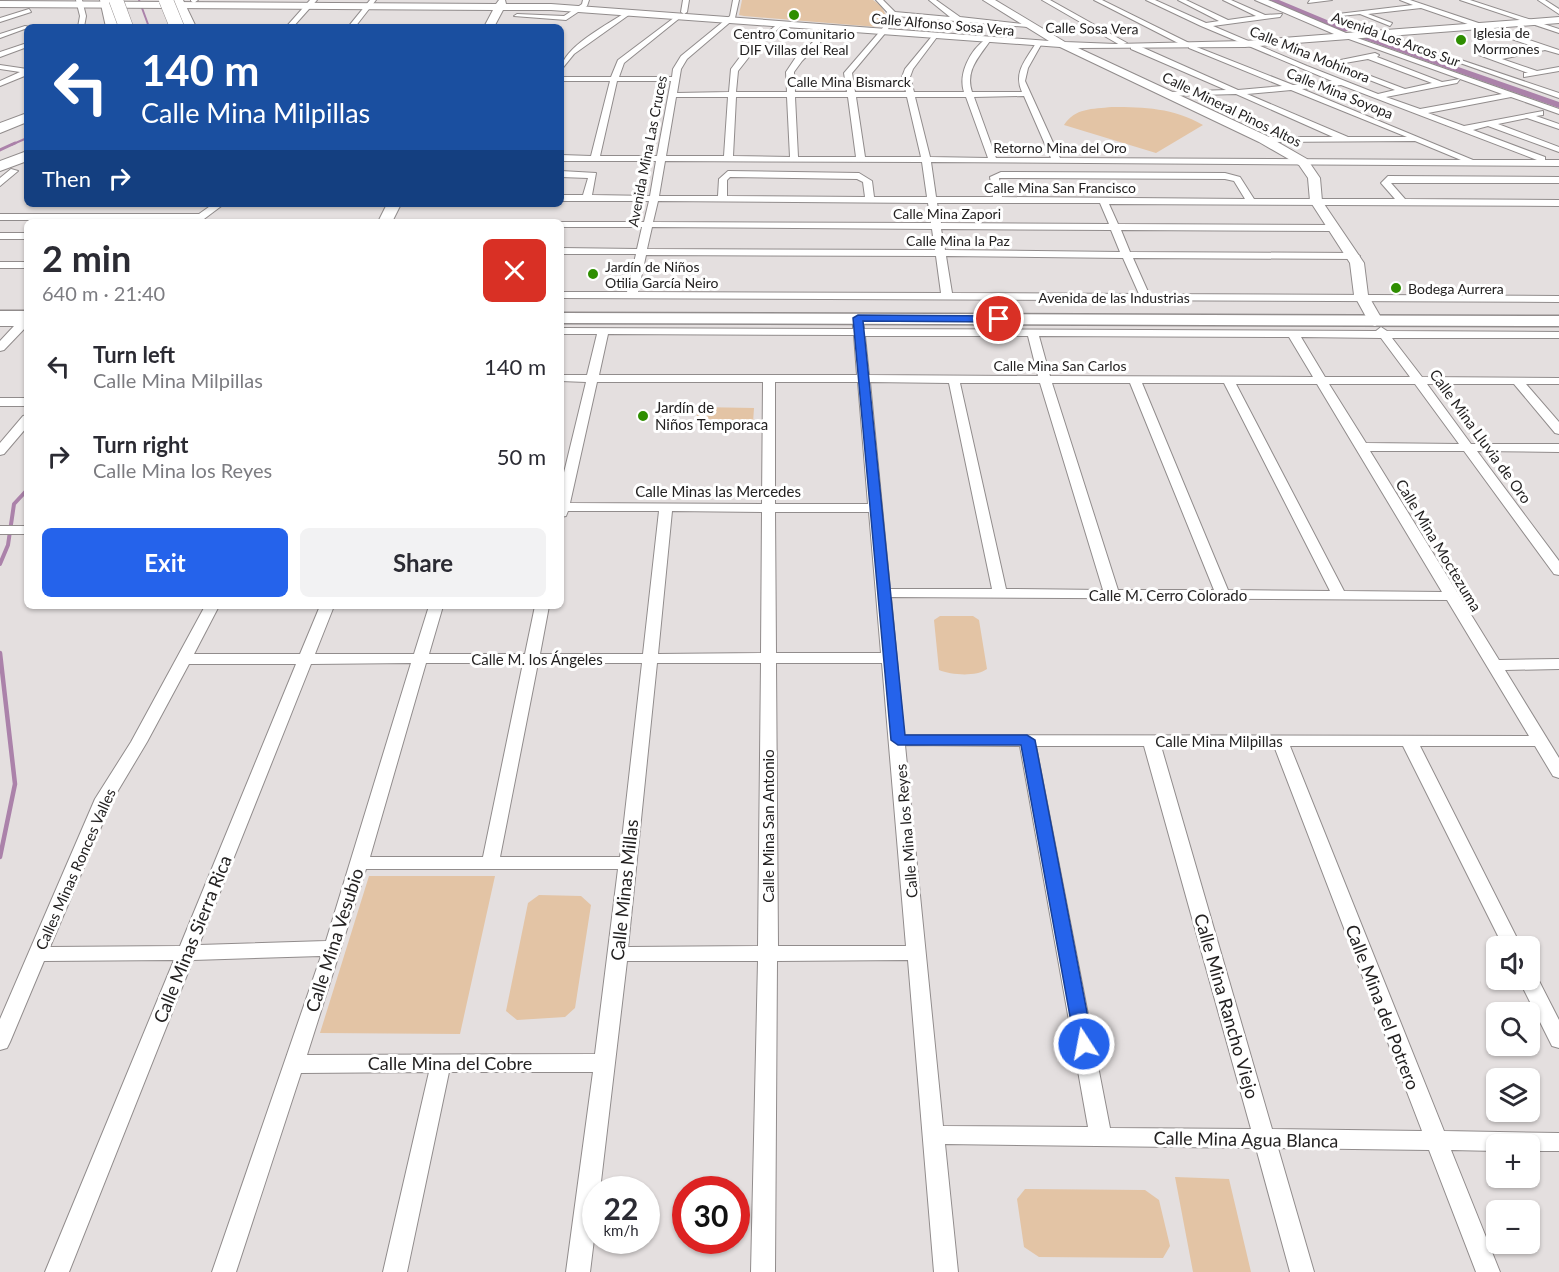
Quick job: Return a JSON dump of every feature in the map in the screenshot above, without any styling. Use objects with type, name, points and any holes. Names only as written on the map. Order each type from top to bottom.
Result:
[{"type":"highway","points":[[166,0],[176,24]]},
{"type":"highway","points":[[178,1],[189,24]]},
{"type":"highway","points":[[110,2],[112,24]]},
{"type":"highway","points":[[110,2],[124,24]]},
{"type":"highway","points":[[0,131],[24,119]]},
{"type":"highway","points":[[0,131],[24,123]]},
{"type":"highway","points":[[7,169],[24,158]]},
{"type":"main road","name":"Calle Mineral Pinos Altos","points":[[988,0],[1061,44],[1263,139],[1304,162],[1314,178],[1316,201],[1359,266],[1372,315]]},
{"type":"main road","name":"Avenida Los Arcos Sur","points":[[1260,0],[1324,31]]},
{"type":"main road","name":"Calle Alfonso Sosa Vera","points":[[178,1],[313,2]]},
{"type":"main road","name":"Calle Alfonso Sosa Vera","points":[[3,2],[584,4],[933,37],[1039,45],[1134,47],[1241,42],[1559,18]]},
{"type":"main road","name":"Avenida Los Arcos Sur","points":[[1306,2],[1319,10]]},
{"type":"main road","points":[[491,24],[502,3]]},
{"type":"main road","name":"Avenida Los Arcos Sur","points":[[1329,14],[1350,22]]},
{"type":"main road","name":"Calle Sosa Vera","points":[[731,18],[1061,44],[1189,44]]},
{"type":"main road","name":"Avenida Los Arcos Sur","points":[[1361,26],[1376,32]]},
{"type":"main road","points":[[1241,42],[1324,31],[1344,34]]},
{"type":"main road","points":[[0,304],[24,304]]},
{"type":"main road","name":"Avenida de las Industrias","points":[[564,305],[1372,315],[1559,321]]},
{"type":"main road","name":"Avenida de las Industrias","points":[[564,318],[858,325],[1372,315],[1559,308]]},
{"type":"main road","points":[[0,316],[24,320]]},
{"type":"street","points":[[595,159],[614,79],[621,62],[681,14],[686,0]]},
{"type":"street","points":[[731,18],[736,0]]},
{"type":"street","points":[[879,0],[893,14],[1028,25]]},
{"type":"street","points":[[932,0],[958,19]]},
{"type":"street","points":[[1045,0],[1123,43]]},
{"type":"street","name":"Calle Mina Soyopa","points":[[1097,0],[1189,44],[1478,163]]},
{"type":"street","name":"Calle Mina Mohinora","points":[[1149,0],[1304,68],[1556,163]]},
{"type":"street","points":[[1181,0],[1227,22]]},
{"type":"street","points":[[1226,0],[1264,17]]},
{"type":"street","points":[[1306,2],[1329,0]]},
{"type":"street","points":[[1403,0],[1559,52]]},
{"type":"street","points":[[1463,0],[1559,31]]},
{"type":"street","points":[[1541,0],[1559,12]]},
{"type":"street","points":[[80,2],[81,24]]},
{"type":"street","points":[[292,24],[313,2]]},
{"type":"street","points":[[354,24],[372,2]]},
{"type":"street","points":[[557,24],[584,4]]},
{"type":"street","points":[[1341,14],[1421,6]]},
{"type":"street","points":[[564,64],[571,53],[633,7]]},
{"type":"street","points":[[1395,9],[1417,16]]},
{"type":"street","points":[[0,20],[29,11]]},
{"type":"street","points":[[1357,12],[1390,24]]},
{"type":"street","points":[[861,159],[848,80],[851,68],[884,31],[893,14]]},
{"type":"street","points":[[1202,25],[1280,15]]},
{"type":"street","points":[[518,16],[566,18]]},
{"type":"street","points":[[1378,20],[1407,17]]},
{"type":"street","name":"Avenida Mina Las Cruces","points":[[632,294],[662,159],[677,69],[684,58],[731,18]]},
{"type":"street","points":[[729,159],[731,94],[736,66],[780,24]]},
{"type":"street","points":[[0,36],[24,28]]},
{"type":"street","points":[[794,159],[793,94],[790,80],[794,66],[830,28]]},
{"type":"street","name":"Avenida Los Arcos Sur","points":[[1376,32],[1559,96]]},
{"type":"street","name":"Avenida Los Arcos Sur","points":[[1344,34],[1559,112]]},
{"type":"street","points":[[933,37],[906,72],[926,160],[946,296]]},
{"type":"street","points":[[986,41],[965,75],[968,94],[993,160]]},
{"type":"street","points":[[1039,45],[1024,68],[1021,81],[1057,161]]},
{"type":"street","points":[[0,55],[24,46]]},
{"type":"street","points":[[1134,47],[1345,139]]},
{"type":"street","points":[[1492,58],[1546,48]]},
{"type":"street","points":[[1483,55],[1536,73]]},
{"type":"street","points":[[1304,68],[1372,56],[1441,84]]},
{"type":"street","points":[[3,67],[24,61]]},
{"type":"street","points":[[1330,63],[1404,91]]},
{"type":"street","points":[[3,67],[24,71]]},
{"type":"street","points":[[1509,78],[1559,69]]},
{"type":"street","points":[[0,84],[24,73]]},
{"type":"street","points":[[564,79],[674,79]]},
{"type":"street","points":[[1378,96],[1457,81]]},
{"type":"street","points":[[1169,94],[1238,92],[1341,82]]},
{"type":"street","name":"Calle Mina Bismarck","points":[[671,95],[1028,94]]},
{"type":"street","points":[[1419,112],[1510,95]]},
{"type":"street","points":[[1463,129],[1540,113]]},
{"type":"street","points":[[1527,116],[1559,127]]},
{"type":"street","points":[[1489,124],[1548,146],[1558,147]]},
{"type":"street","points":[[1263,139],[1420,140]]},
{"type":"street","name":"Retorno Mina del Oro","points":[[564,158],[1556,163]]},
{"type":"street","points":[[0,183],[7,169]]},
{"type":"street","points":[[564,174],[592,175],[587,198]]},
{"type":"street","points":[[722,198],[723,179],[728,174],[859,176],[867,181],[870,199]]},
{"type":"street","points":[[998,200],[993,177],[1225,176],[1237,179],[1251,201]]},
{"type":"street","points":[[1401,201],[1386,183],[1388,179],[1559,180]]},
{"type":"street","name":"Calle Mina San Francisco","points":[[564,198],[1559,203]]},
{"type":"street","points":[[1103,200],[1145,297]]},
{"type":"street","points":[[33,217],[44,207]]},
{"type":"street","points":[[0,217],[117,219],[127,207]]},
{"type":"street","points":[[197,219],[211,207]]},
{"type":"street","name":"Calle Mina Zapori","points":[[564,224],[1333,228]]},
{"type":"street","points":[[0,236],[24,236]]},
{"type":"street","name":"Calle Mina la Paz","points":[[564,251],[1354,256]]},
{"type":"street","points":[[0,265],[24,265]]},
{"type":"street","name":"Avenida de las Industrias","points":[[564,295],[1145,297],[1372,315],[1559,335]]},
{"type":"street","name":"Avenida de las Industrias","points":[[564,331],[858,325],[1033,333],[1293,334],[1372,315],[1559,299]]},
{"type":"street","name":"Calle Mina Lluvia de Oro","points":[[1372,315],[1559,571]]},
{"type":"street","points":[[0,323],[24,320]]},
{"type":"street","points":[[0,348],[24,322]]},
{"type":"street","name":"Calle Mina los Reyes","points":[[858,325],[885,593],[946,1272]]},
{"type":"street","points":[[564,496],[603,332]]},
{"type":"street","points":[[1033,333],[1045,380],[1112,594]]},
{"type":"street","name":"Calle Mina Moctezuma","points":[[1293,334],[1559,772]]},
{"type":"street","name":"Calle Mina San Carlos","points":[[564,378],[1559,381]]},
{"type":"street","name":"Calle Mina San Antonio","points":[[763,1272],[768,951],[769,379]]},
{"type":"street","points":[[954,380],[1000,593]]},
{"type":"street","points":[[1135,381],[1223,596]]},
{"type":"street","points":[[1228,381],[1339,595]]},
{"type":"street","points":[[1517,381],[1559,430]]},
{"type":"street","points":[[0,402],[24,402]]},
{"type":"street","points":[[0,451],[24,423]]},
{"type":"street","points":[[1361,447],[1559,448]]},
{"type":"street","name":"Calle Minas Millas","points":[[578,1272],[618,954],[666,507]]},
{"type":"street","name":"Calle Minas las Mercedes","points":[[564,509],[876,508]]},
{"type":"street","points":[[1,530],[24,530]]},
{"type":"street","name":"Calle M. Cerro Colorado","points":[[885,593],[1451,597]]},
{"type":"street","name":"Calles Minas Ronces Valles","points":[[0,1042],[104,799],[185,659],[210,609]]},
{"type":"street","name":"Calle Minas Sierra Rica","points":[[57,1272],[326,609]]},
{"type":"street","name":"Calle Mina Vesubio","points":[[224,1272],[333,948],[435,609]]},
{"type":"street","points":[[490,864],[541,609]]},
{"type":"street","name":"Calle M. los Ángeles","points":[[185,659],[890,658]]},
{"type":"street","points":[[1494,665],[1559,664]]},
{"type":"street","name":"Calle Mina Milpillas","points":[[898,740],[1540,741]]},
{"type":"street","points":[[1027,740],[1101,1137]]},
{"type":"street","name":"Calle Mina Rancho Viejo","points":[[1151,741],[1302,1272]]},
{"type":"street","name":"Calle Mina del Potrero","points":[[1280,741],[1488,1272]]},
{"type":"street","points":[[1409,741],[1507,936]]},
{"type":"street","points":[[359,863],[627,863]]},
{"type":"street","points":[[36,954],[186,953],[333,948]]},
{"type":"street","points":[[618,954],[768,951],[917,953]]},
{"type":"street","points":[[1534,990],[1559,1040]]},
{"type":"street","points":[[395,1272],[441,1063]]},
{"type":"street","name":"Calle Mina del Cobre","points":[[295,1064],[605,1063]]},
{"type":"street","name":"Calle Mina Agua Blanca","points":[[933,1135],[1559,1142]]},
{"type":"shaded area","points":[[742,0],[873,0],[881,6],[887,17],[881,26],[877,27],[744,16],[739,15]]},
{"type":"shaded area","points":[[1112,107],[1136,107],[1170,112],[1203,125],[1156,153],[1064,125],[1068,119],[1079,112]]},
{"type":"shaded area","points":[[698,407],[754,408],[753,423],[696,423]]},
{"type":"shaded area","points":[[940,616],[973,616],[979,620],[987,669],[982,672],[963,674],[939,670],[934,620]]},
{"type":"shaded area","points":[[369,876],[495,876],[460,1034],[320,1033]]},
{"type":"shaded area","points":[[539,895],[581,896],[591,905],[575,1008],[565,1017],[517,1020],[506,1011],[528,903]]},
{"type":"shaded area","points":[[1175,1177],[1229,1179],[1251,1272],[1193,1272]]},
{"type":"shaded area","points":[[1025,1189],[1145,1190],[1159,1200],[1170,1246],[1163,1258],[1039,1257],[1024,1247],[1017,1199]]},
{"type":"waterway","points":[[139,0],[148,24]]},
{"type":"waterway","points":[[1273,0],[1347,30]]},
{"type":"waterway","points":[[1366,37],[1559,105]]},
{"type":"waterway","points":[[11,145],[24,139]]},
{"type":"waterway","points":[[0,150],[15,143]]},
{"type":"waterway","points":[[0,564],[8,545],[14,504],[24,493]]},
{"type":"waterway","points":[[0,653],[15,784],[0,857]]},
{"type":"place","name":"Centro Comunitario DIF Villas del Real","points":[[794,15]]},
{"type":"place","name":"Iglesia de Mormones","points":[[1461,40]]},
{"type":"place","name":"Jardín de Niños Otilia García Neiro","points":[[593,274]]},
{"type":"place","name":"Bodega Aurrera","points":[[1396,288]]},
{"type":"place","name":"Jardín de Niños Temporaca","points":[[643,416]]},
{"type":"route","points":[[999,319],[858,318],[898,740],[1027,740],[1084,1044]]}]
